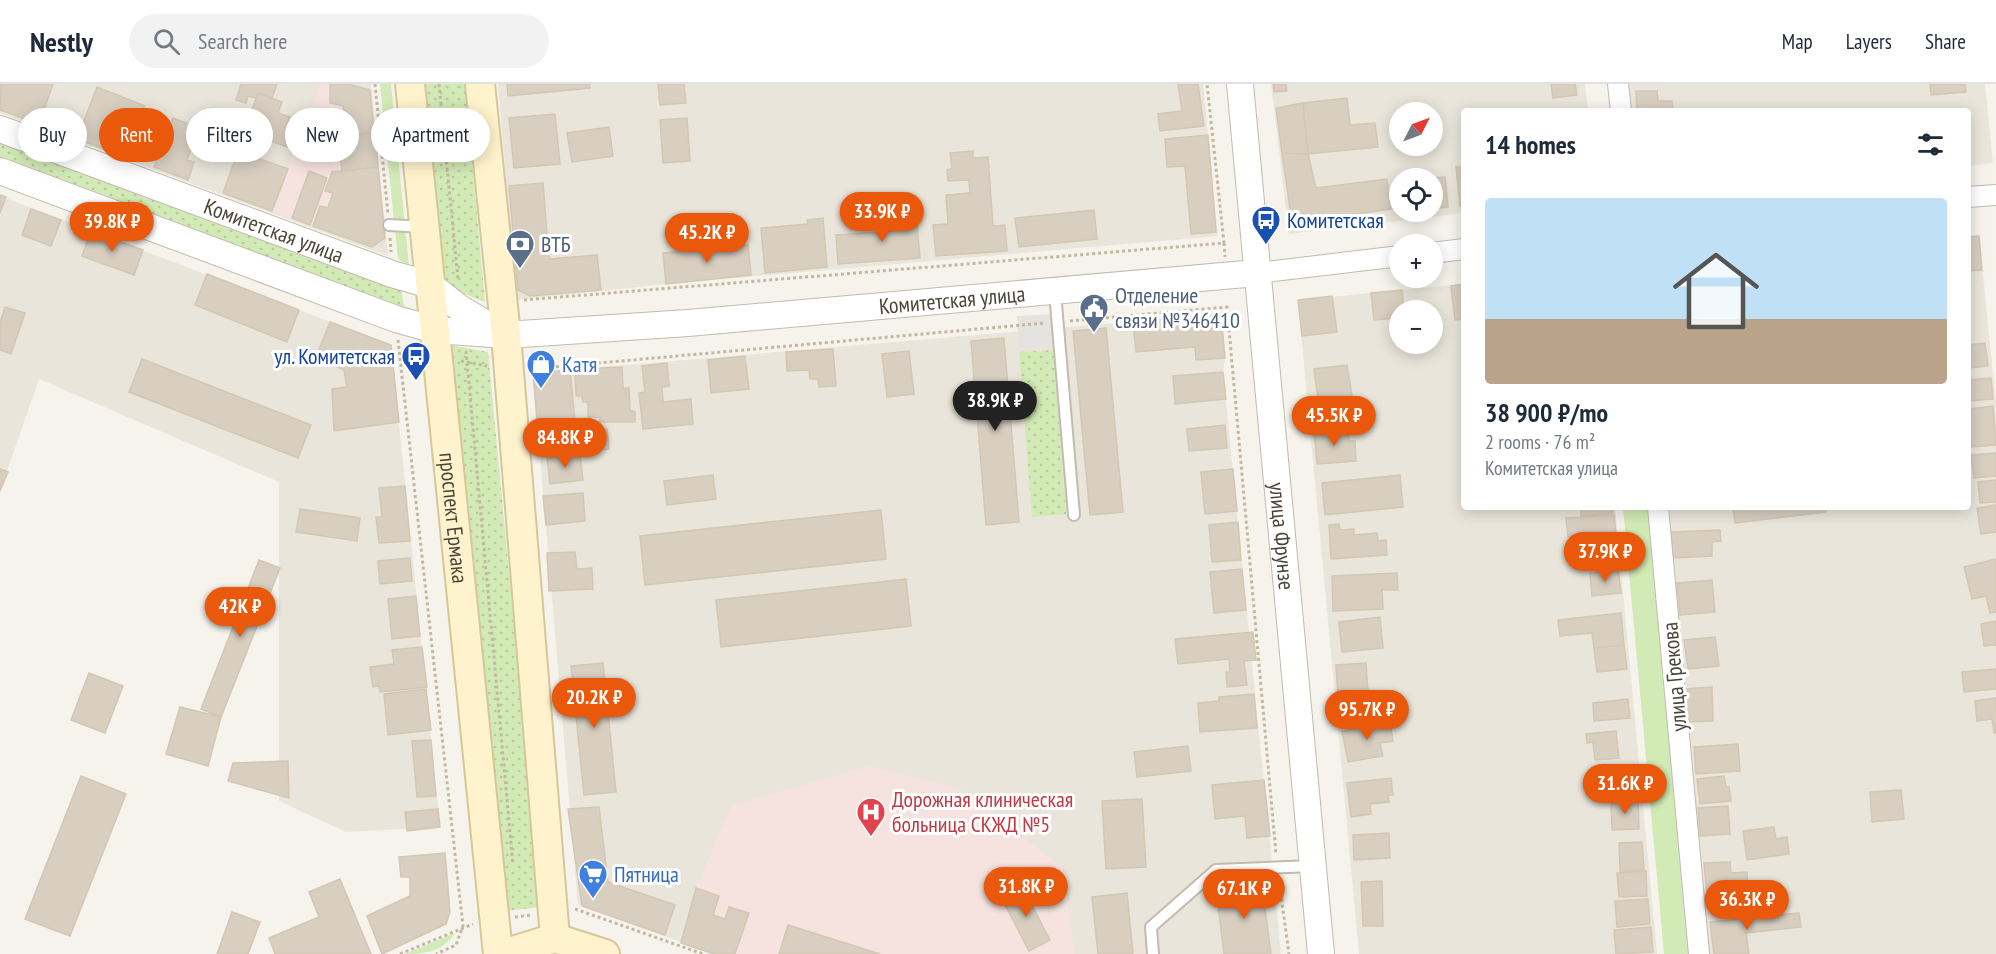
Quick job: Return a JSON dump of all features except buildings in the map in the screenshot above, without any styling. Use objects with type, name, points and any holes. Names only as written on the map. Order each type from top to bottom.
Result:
[{"type":"main road","name":"проспект Ермака","points":[[410,84],[435,330],[507,952]]},
{"type":"main road","points":[[480,84],[506,335],[555,938]]},
{"type":"main road","points":[[507,952],[555,938],[605,954]]},
{"type":"street","name":"улица Фрунзе","points":[[1240,84],[1321,954]]},
{"type":"street","points":[[1618,84],[1621,108]]},
{"type":"street","name":"Комитетская улица","points":[[0,129],[392,274],[430,277],[461,309],[506,335]]},
{"type":"street","name":"Комитетская улица","points":[[0,171],[396,319],[435,330],[464,333],[506,335],[700,322],[1055,292],[1257,273],[1389,257]]},
{"type":"street","points":[[1971,198],[1996,195]]},
{"type":"street","points":[[1443,252],[1461,249]]},
{"type":"street","name":"улица Грекова","points":[[1658,510],[1699,954]]},
{"type":"lane","points":[[389,225],[424,227]]},
{"type":"lane","points":[[1055,292],[1074,514]]},
{"type":"lane","points":[[1153,954],[1151,927],[1216,870],[1313,866]]},
{"type":"path","points":[[375,84],[392,274]]},
{"type":"path","points":[[430,277],[458,285],[440,84]]},
{"type":"path","points":[[501,298],[514,301],[1224,243],[1208,84]]},
{"type":"path","points":[[396,319],[463,926],[456,945],[436,954]]},
{"type":"path","points":[[464,333],[514,870]]},
{"type":"path","points":[[573,897],[574,909],[703,954]]},
{"type":"path","points":[[507,952],[517,905]]},
{"type":"shaded area","points":[[0,84],[371,84],[373,108],[371,108],[371,162],[379,162],[388,256],[133,162],[174,162],[174,108],[99,108],[99,149],[87,145],[87,108],[18,108],[18,120],[0,113]]},
{"type":"shaded area","points":[[320,84],[348,84],[370,90],[371,162],[377,162],[385,238],[372,247],[272,211],[291,162],[359,162],[359,108],[311,108]]},
{"type":"shaded area","points":[[498,84],[1203,84],[1218,236],[666,284],[516,300]]},
{"type":"shaded area","points":[[1271,84],[1585,84],[1588,108],[1461,108],[1461,213],[1443,216],[1443,168],[1389,168],[1389,222],[1289,234]]},
{"type":"shaded area","points":[[1628,84],[1985,84],[1993,163],[1971,166],[1971,108],[1631,108]]},
{"type":"shaded area","points":[[0,196],[391,345],[440,827],[346,832],[279,801],[279,482],[39,379],[0,491]]},
{"type":"shaded area","points":[[1979,236],[1996,403],[1996,954],[1706,954],[1668,510],[1971,510],[1971,237]]},
{"type":"shaded area","points":[[1461,284],[1461,510],[1615,510],[1657,954],[1359,954],[1298,300],[1443,288],[1443,286]]},
{"type":"shaded area","points":[[1051,314],[1053,346],[1019,348],[1017,316]]},
{"type":"shaded area","points":[[1221,314],[1225,358],[1223,372],[1281,954],[714,954],[578,905],[533,373]]},
{"type":"shaded area","name":"Дорожная клиническая больница СКЖД №5","points":[[870,766],[958,788],[1062,867],[1075,954],[714,954],[681,943],[696,888],[732,806]]},
{"type":"green space","points":[[380,84],[391,84],[393,108],[382,108]]},
{"type":"green space","points":[[411,84],[465,84],[467,108],[413,108]]},
{"type":"green space","points":[[0,135],[18,142],[18,162],[72,162],[400,285],[406,314],[0,165]]},
{"type":"green space","points":[[388,162],[399,162],[409,266],[398,259]]},
{"type":"green space","points":[[419,162],[472,162],[485,302],[430,280]]},
{"type":"green space","points":[[444,344],[488,352],[541,907],[504,911]]},
{"type":"green space","points":[[1053,350],[1066,514],[1032,517],[1019,352]]},
{"type":"green space","points":[[1623,510],[1649,510],[1691,954],[1664,954]]},
{"type":"green space","points":[[455,933],[440,948],[406,954]]},
{"type":"place","name":"Комитетская","points":[[1266,246]]},
{"type":"place","name":"ВТБ","points":[[520,270]]},
{"type":"place","name":"Отделение связи №346410","points":[[1094,334]]},
{"type":"place","name":"ул. Комитетская","points":[[416,382]]},
{"type":"place","name":"Катя","points":[[541,390]]},
{"type":"place","name":"Дорожная клиническая больница СКЖД №5","points":[[871,838]]},
{"type":"place","name":"Пятница","points":[[593,900]]}]
